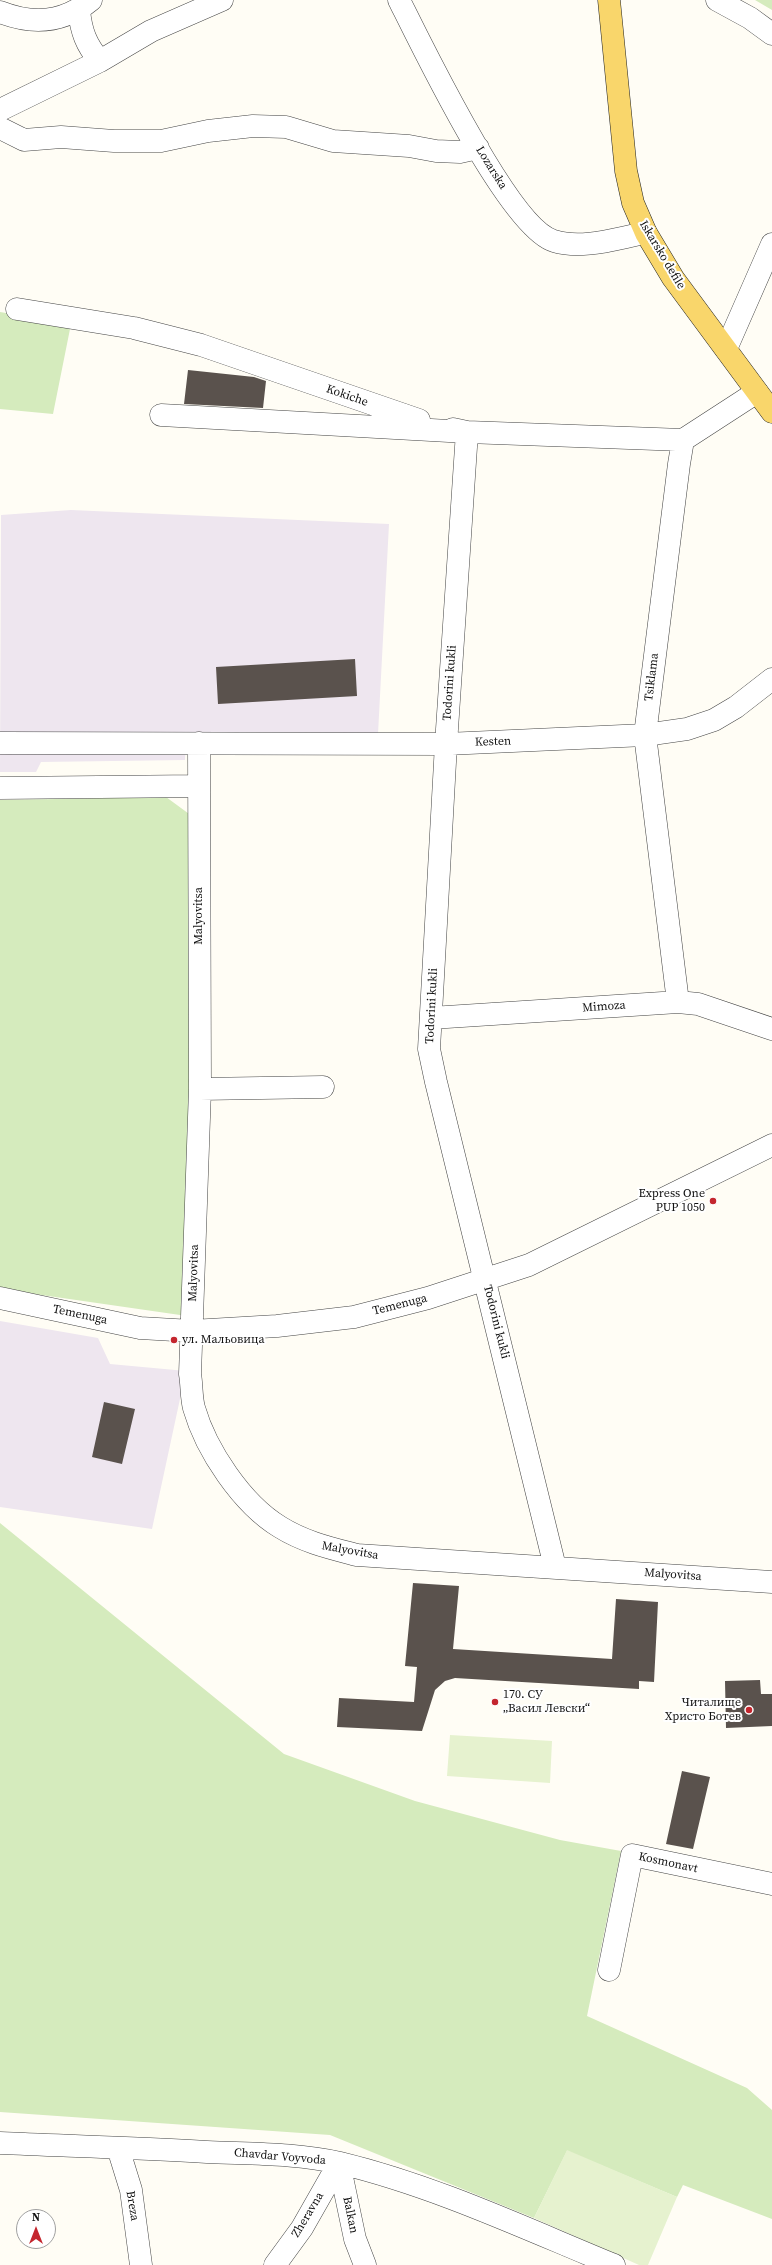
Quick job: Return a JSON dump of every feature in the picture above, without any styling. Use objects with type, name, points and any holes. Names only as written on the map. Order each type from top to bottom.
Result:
[{"type":"main road","name":"Iskarsko defile","points":[[609,0],[626,171],[633,203],[646,233],[673,278],[772,412]]},
{"type":"street","points":[[0,110],[100,61],[151,31],[222,0]]},
{"type":"street","name":"Lozarska","points":[[399,0],[478,148],[523,218],[540,234],[552,241],[569,244],[587,244],[646,233]]},
{"type":"street","points":[[717,0],[750,18],[772,34]]},
{"type":"street","points":[[85,5],[81,30],[89,48],[100,61]]},
{"type":"street","points":[[0,12],[19,20],[33,21],[55,18],[85,5]]},
{"type":"street","points":[[0,128],[24,140],[61,136],[114,141],[161,141],[208,131],[254,126],[286,127],[333,141],[409,146],[436,151],[460,152],[478,148]]},
{"type":"street","points":[[726,349],[772,244]]},
{"type":"street","name":"Kokiche","points":[[17,309],[134,328],[201,345],[412,419],[467,432],[683,440]]},
{"type":"street","points":[[683,440],[757,392]]},
{"type":"street","points":[[161,415],[467,432]]},
{"type":"street","name":"Todorini kukli","points":[[467,432],[446,744],[429,1049],[556,1567]]},
{"type":"street","name":"Tsiklama","points":[[678,1002],[645,735],[683,440]]},
{"type":"street","name":"Kesten","points":[[0,743],[446,744],[645,735],[687,729],[714,720],[736,707],[772,679]]},
{"type":"street","name":"Malyovitsa","points":[[199,743],[200,1089],[190,1374],[194,1407],[206,1438],[224,1470],[245,1498],[279,1527],[317,1545],[357,1555],[772,1582]]},
{"type":"street","points":[[0,788],[198,786]]},
{"type":"street","name":"Mimoza","points":[[431,1018],[678,1002],[698,1004],[772,1029]]},
{"type":"street","points":[[200,1089],[323,1087]]},
{"type":"street","name":"Temenuga","points":[[0,1298],[140,1328],[192,1331],[277,1326],[354,1317],[428,1298],[485,1281],[529,1265],[772,1146]]},
{"type":"street","name":"Kosmonavt","points":[[609,1970],[632,1855],[772,1884]]},
{"type":"street","name":"Chavdar Voyvoda","points":[[0,2143],[300,2157],[339,2163],[389,2177],[447,2197],[614,2265]]},
{"type":"street","name":"Breza","points":[[118,2148],[131,2190],[141,2265]]},
{"type":"street","name":"Zheravna","points":[[275,2265],[302,2228],[339,2163]]},
{"type":"street","name":"Balkan","points":[[339,2163],[355,2239],[365,2265]]},
{"type":"shaded area","points":[[71,510],[389,524],[378,734],[186,734],[185,760],[41,762],[36,772],[0,772],[1,515]]},
{"type":"shaded area","points":[[0,1321],[98,1338],[110,1364],[186,1371],[152,1529],[0,1507]]},
{"type":"green space","points":[[755,0],[772,0],[772,10]]},
{"type":"green space","points":[[0,312],[71,324],[53,414],[0,409]]},
{"type":"green space","points":[[166,797],[196,819],[187,1316],[0,1289],[0,800]]},
{"type":"green space","points":[[0,1523],[284,1754],[415,1801],[560,1840],[621,1851],[587,2016],[747,2088],[772,2110],[772,2219],[683,2185],[677,2197],[567,2151],[534,2218],[330,2135],[0,2112]]},
{"type":"green space","points":[[450,1735],[552,1741],[550,1783],[447,1776]]},
{"type":"green space","points":[[567,2150],[677,2197],[648,2265],[639,2265],[534,2218]]},
{"type":"building","points":[[188,370],[254,377],[266,381],[263,408],[184,404]]},
{"type":"building","points":[[355,659],[357,696],[218,704],[216,667]]},
{"type":"building","points":[[104,1402],[135,1409],[122,1464],[92,1457]]},
{"type":"building","points":[[413,1583],[459,1586],[453,1649],[612,1659],[616,1599],[658,1602],[654,1682],[639,1681],[639,1689],[455,1678],[445,1681],[435,1690],[422,1731],[337,1727],[339,1698],[414,1702],[417,1667],[405,1666]]},
{"type":"building","name":"Читалище Христо Ботев","points":[[760,1680],[761,1694],[772,1694],[772,1726],[726,1728],[725,1681]]},
{"type":"building","points":[[682,1771],[710,1777],[693,1849],[666,1844]]},
{"type":"place","name":"Express One PUP 1050","points":[[713,1201]]},
{"type":"place","name":"ул. Мальовица","points":[[174,1340]]},
{"type":"place","name":"170. СУ „Васил Левски“","points":[[495,1702]]},
{"type":"place","name":"Читалище Христо Ботев","points":[[749,1710]]}]
